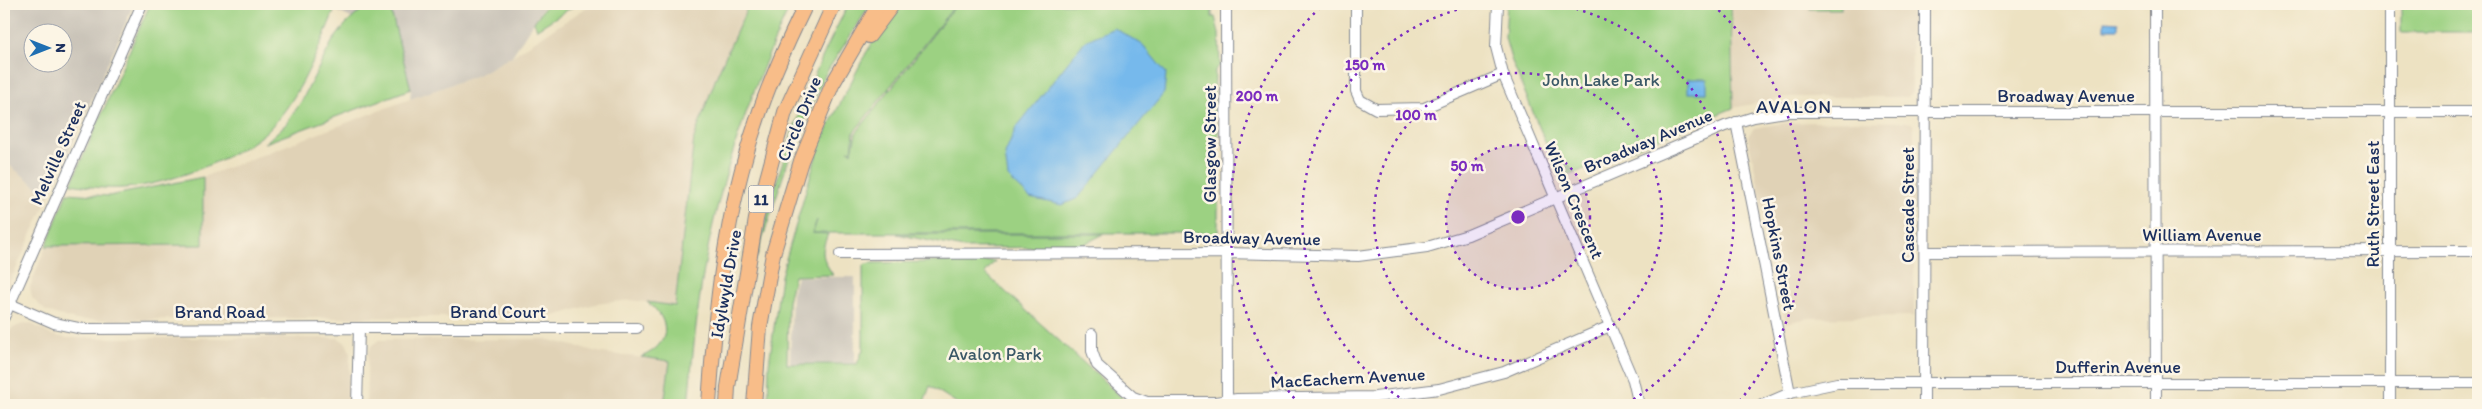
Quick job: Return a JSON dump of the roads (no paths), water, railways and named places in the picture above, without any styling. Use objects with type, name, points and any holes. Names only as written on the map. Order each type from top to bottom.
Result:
[{"type":"highway","name":"Circle Drive","points":[[709,405],[721,275],[737,193],[755,124],[784,49],[806,4]]},
{"type":"highway","name":"Idylwyld Drive","points":[[727,405],[728,387],[756,219],[785,112],[834,4]]},
{"type":"highway","name":"Circle Drive","points":[[754,405],[760,327],[773,254],[801,161],[832,85],[879,4]]},
{"type":"highway","points":[[854,49],[865,41],[893,4]]},
{"type":"highway","points":[[757,368],[759,405]]},
{"type":"street","name":"Melville Street","points":[[4,317],[142,4]]},
{"type":"street","name":"Glasgow Street","points":[[1226,4],[1227,404]]},
{"type":"street","points":[[1356,4],[1356,91],[1360,100],[1365,105],[1376,109],[1424,108],[1502,74]]},
{"type":"street","name":"Wilson Crescent","points":[[1498,4],[1496,47],[1502,74],[1633,380],[1639,405]]},
{"type":"street","name":"Cascade Street","points":[[1924,4],[1924,405]]},
{"type":"street","points":[[2155,4],[2156,405]]},
{"type":"street","name":"Ruth Street East","points":[[2390,4],[2390,405]]},
{"type":"street","name":"Broadway Avenue","points":[[840,254],[1358,256],[1428,248],[1468,235],[1736,122],[1786,112],[2478,112]]},
{"type":"street","name":"Hopkins Street","points":[[1736,122],[1790,393]]},
{"type":"street","name":"William Avenue","points":[[1925,252],[2478,251]]},
{"type":"street","name":"Brand Road","points":[[10,304],[48,321],[83,329],[358,328]]},
{"type":"street","name":"MacEachern Avenue","points":[[1092,334],[1092,351],[1097,365],[1133,397],[1147,402],[1227,404],[1237,399],[1375,397],[1439,389],[1504,372],[1610,326]]},
{"type":"street","points":[[357,405],[358,328]]},
{"type":"street","name":"Brand Court","points":[[358,328],[637,328]]},
{"type":"street","name":"Dufferin Avenue","points":[[1762,405],[1790,393],[1837,383],[2478,383]]},
{"type":"water","points":[[2105,21],[2118,22],[2118,29],[2105,29]]},
{"type":"water","points":[[1114,28],[1143,45],[1166,73],[1164,93],[1078,198],[1062,205],[1030,198],[1008,177],[1005,154],[1016,128],[1085,41]]},
{"type":"water","points":[[1688,79],[1707,79],[1707,93],[1688,93]]},
{"type":"district","name":"AVALON","points":[[1794,106]]},
{"type":"park label","name":"John Lake Park","points":[[1601,80]]},
{"type":"park label","name":"Avalon Park","points":[[995,354]]}]
